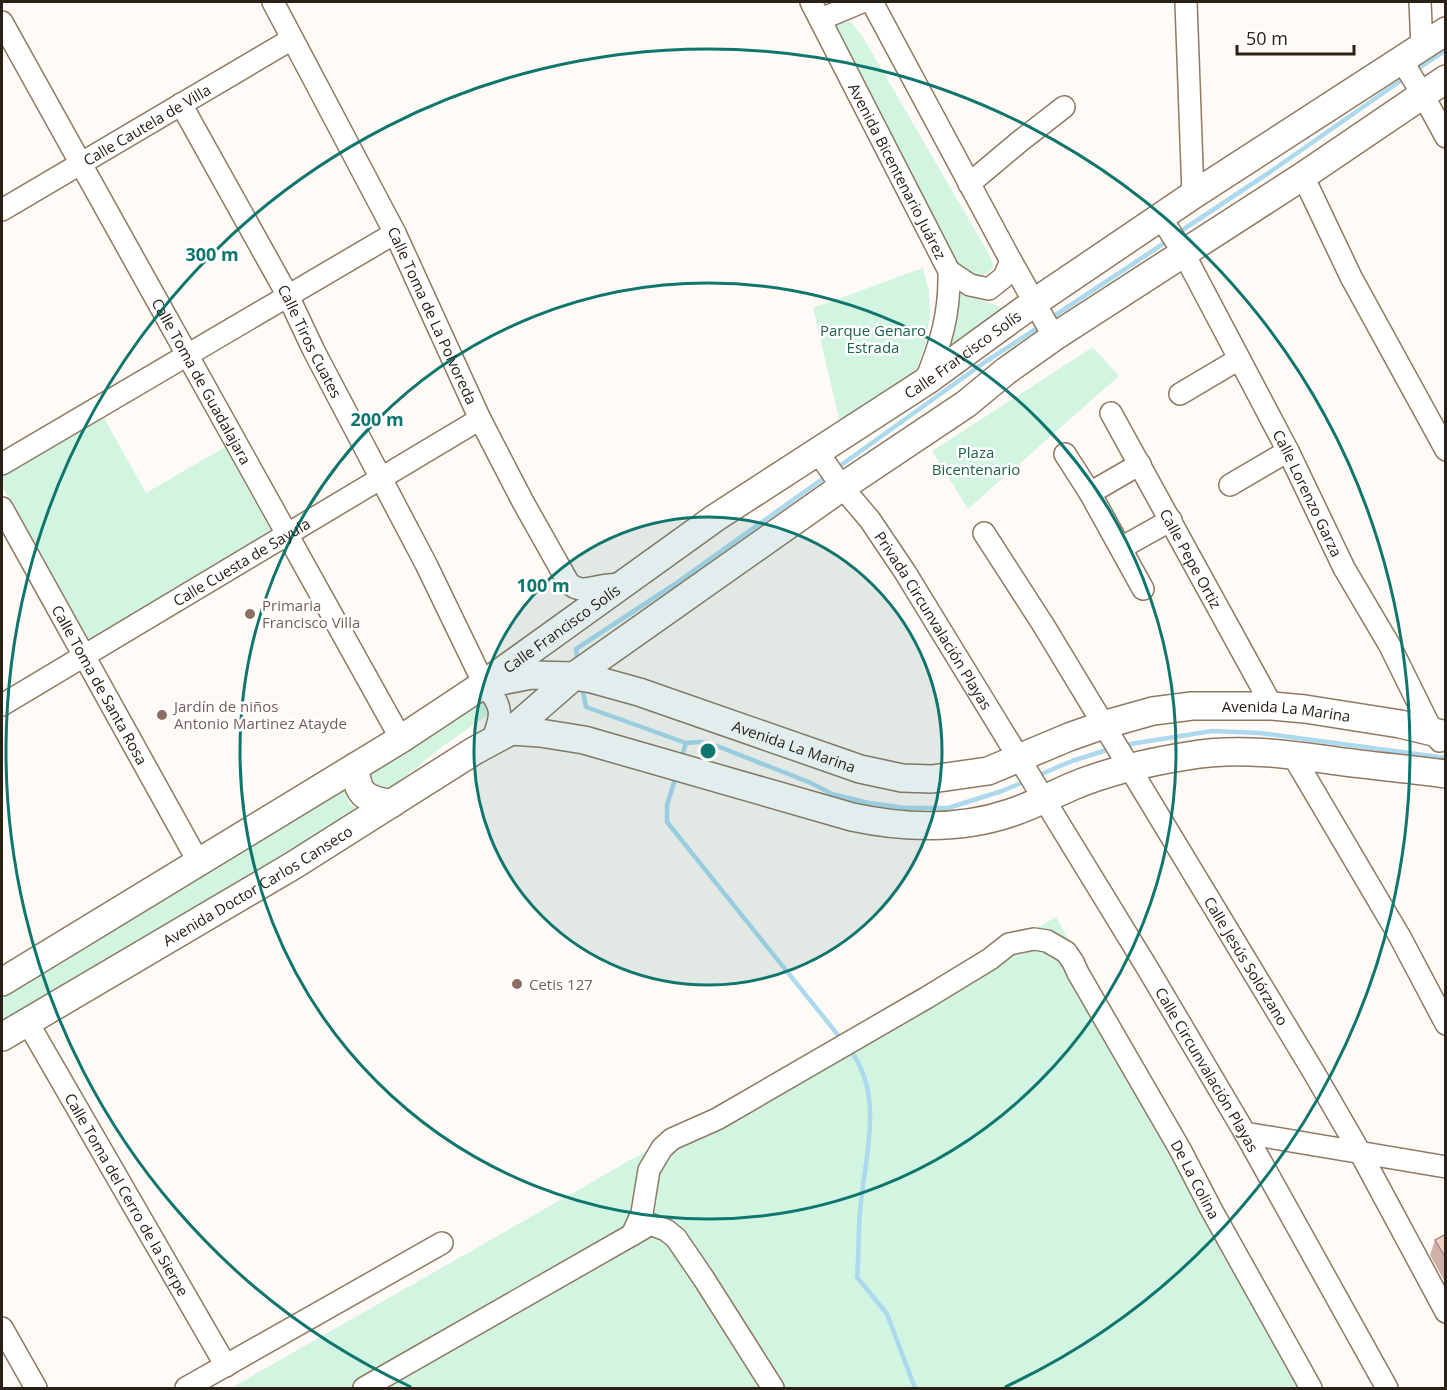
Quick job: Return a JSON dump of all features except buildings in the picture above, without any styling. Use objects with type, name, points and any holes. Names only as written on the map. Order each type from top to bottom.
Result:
[{"type":"main road","name":"Calle Francisco Solís","points":[[484,684],[611,591],[817,451],[925,382],[1035,302],[1193,195],[1446,31]]},
{"type":"main road","points":[[501,736],[580,672],[842,487],[966,404],[1006,371],[1054,337],[1302,176],[1446,79]]},
{"type":"main road","name":"Avenida La Marina","points":[[484,684],[531,675],[580,672],[592,679],[639,692],[860,769],[902,778],[932,779],[988,771],[1069,736],[1103,725],[1153,711],[1192,706],[1272,705],[1400,723],[1442,738]]},
{"type":"main road","points":[[2,982],[401,740],[484,684]]},
{"type":"main road","points":[[501,736],[563,736],[604,744],[815,807],[880,823],[940,825],[983,820],[1009,814],[1107,774],[1190,755],[1227,751],[1292,754],[1446,774]]},
{"type":"main road","name":"Avenida Doctor Carlos Canseco","points":[[2,1037],[294,865],[501,736]]},
{"type":"main road","points":[[356,766],[358,788],[364,795],[391,804]]},
{"type":"street","name":"Calle Toma de La Polvoreda","points":[[273,2],[395,233],[480,419],[568,582],[573,588],[583,589],[610,583],[611,591]]},
{"type":"street","points":[[816,10],[862,2]]},
{"type":"street","points":[[872,2],[1054,337]]},
{"type":"street","points":[[1186,2],[1193,195]]},
{"type":"street","points":[[1420,2],[1412,54],[1423,95],[1446,137]]},
{"type":"street","name":"Avenida Bicentenario Juárez","points":[[816,10],[949,271],[947,316],[937,352],[925,382]]},
{"type":"street","name":"Calle Toma de Guadalajara","points":[[2,22],[401,740]]},
{"type":"street","name":"Calle Cautela de Villa","points":[[2,210],[291,39]]},
{"type":"street","name":"Calle Tiros Cuates","points":[[181,104],[288,296],[484,684],[496,699],[500,710],[501,736]]},
{"type":"street","points":[[969,184],[1064,107]]},
{"type":"street","points":[[1302,176],[1352,276],[1446,450]]},
{"type":"street","name":"Calle Lorenzo Garza","points":[[1161,218],[1183,252],[1288,451],[1344,568],[1442,738]]},
{"type":"street","points":[[2,464],[395,233]]},
{"type":"street","points":[[949,271],[970,285],[989,289],[1004,277],[1011,261]]},
{"type":"street","points":[[1180,394],[1239,359]]},
{"type":"street","name":"Calle Pepe Ortiz","points":[[1111,413],[1272,705]]},
{"type":"street","name":"Calle Cuesta de Sayula","points":[[2,705],[480,419]]},
{"type":"street","name":"Privada Circunvalación Playas","points":[[817,451],[842,487],[870,520],[905,572],[1017,758]]},
{"type":"street","points":[[1230,485],[1288,451]]},
{"type":"street","points":[[1065,454],[1090,493],[1143,590]]},
{"type":"street","points":[[1090,493],[1140,464]]},
{"type":"street","name":"Calle Toma de Santa Rosa","points":[[2,508],[199,863]]},
{"type":"street","points":[[1121,548],[1171,520]]},
{"type":"street","points":[[984,533],[1130,768]]},
{"type":"street","points":[[1292,754],[1400,937],[1446,1024]]},
{"type":"street","name":"Calle Circunvalación Playas","points":[[1017,758],[1143,959],[1245,1133],[1387,1389]]},
{"type":"street","name":"Calle Jesús Solórzano","points":[[1130,768],[1361,1154],[1446,1312]]},
{"type":"street","name":"De La Colina","points":[[640,1226],[663,1167],[689,1133],[717,1119],[990,959],[1026,949],[1046,951],[1058,957],[1078,973],[1181,1151],[1311,1389]]},
{"type":"street","name":"Calle Toma del Cerro de la Sierpe","points":[[28,1023],[226,1366]]},
{"type":"street","points":[[1245,1133],[1446,1167]]},
{"type":"street","points":[[364,1389],[640,1226],[671,1233],[676,1238],[711,1288],[773,1389]]},
{"type":"street","points":[[186,1389],[441,1243]]},
{"type":"street","points":[[2,1328],[36,1389]]},
{"type":"green space","points":[[845,21],[852,23],[864,39],[990,256],[992,269],[981,277],[961,274],[831,32],[836,23]]},
{"type":"green space","name":"Parque Genaro Estrada","points":[[923,268],[929,291],[930,316],[925,345],[916,371],[840,423],[813,308]]},
{"type":"green space","points":[[961,293],[1004,308],[948,350],[957,318]]},
{"type":"green space","name":"Plaza Bicentenario","points":[[1093,347],[1119,376],[968,509],[932,451]]},
{"type":"green space","points":[[104,418],[146,493],[225,447],[273,535],[90,642],[2,486],[2,477]]},
{"type":"green space","points":[[488,700],[494,710],[439,749],[383,794],[370,792],[366,775],[374,772],[407,747],[482,701]]},
{"type":"green space","points":[[345,785],[349,801],[363,810],[2,1027],[2,988]]},
{"type":"green space","points":[[1056,917],[1322,1388],[231,1388]]},
{"type":"waterway","points":[[1416,70],[1446,50]]},
{"type":"waterway","points":[[1178,233],[1406,77]]},
{"type":"waterway","points":[[1051,318],[1169,240]]},
{"type":"waterway","points":[[837,468],[985,362],[1042,325]]},
{"type":"waterway","points":[[578,661],[576,649],[675,584],[828,475]]},
{"type":"waterway","points":[[582,687],[586,707],[686,743]]},
{"type":"waterway","points":[[1124,745],[1212,731],[1260,733],[1446,758]]},
{"type":"waterway","points":[[681,759],[686,743],[712,744],[811,783],[832,794],[869,803],[906,808],[948,808],[1026,781]]},
{"type":"waterway","points":[[1037,776],[1072,761],[1110,749]]},
{"type":"waterway","points":[[676,776],[667,805],[667,822],[842,1040]]},
{"type":"waterway","points":[[849,1049],[860,1067],[867,1086],[870,1106],[868,1149],[859,1220],[857,1277],[887,1314],[915,1388]]},
{"type":"place","name":"Primaria Francisco Villa","points":[[250,614]]},
{"type":"place","name":"Jardín de niños Antonio Martinez Atayde","points":[[162,715]]},
{"type":"place","name":"Cetis 127","points":[[517,984]]}]
